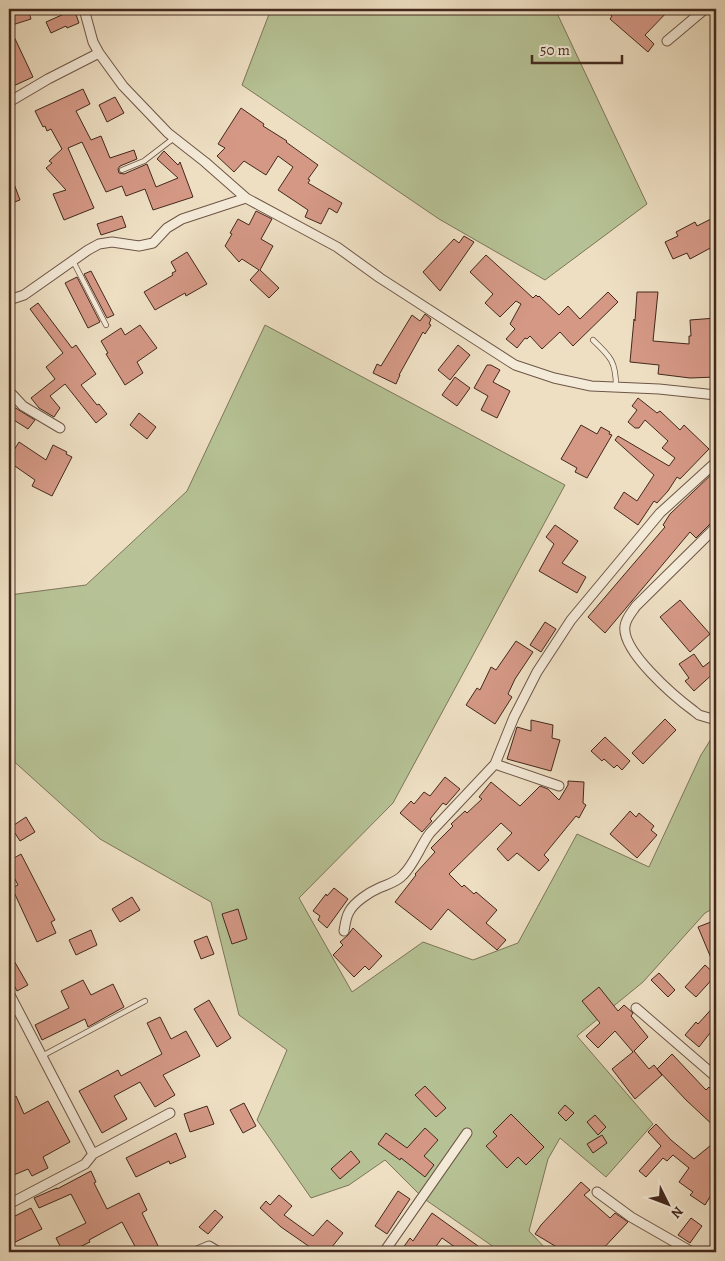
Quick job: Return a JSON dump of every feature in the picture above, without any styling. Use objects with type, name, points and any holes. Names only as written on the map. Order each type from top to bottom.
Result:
[{"type":"street","points":[[84,9],[93,42],[124,86],[174,138],[246,198],[337,246],[380,278],[515,365],[591,386],[716,394]]},
{"type":"street","points":[[667,41],[705,9]]},
{"type":"street","points":[[9,102],[48,79],[99,53]]},
{"type":"street","points":[[9,300],[24,294],[99,244],[112,242],[139,246],[153,243],[167,228],[182,219],[246,198]]},
{"type":"street","points":[[9,391],[24,406],[60,428]]},
{"type":"street","points":[[344,931],[349,912],[354,905],[376,889],[399,880],[406,873],[430,833],[495,764],[514,717],[538,672],[571,620],[660,513],[716,462]]},
{"type":"street","points":[[716,527],[636,606],[626,621],[624,631],[636,655],[650,673],[679,700],[699,715],[716,720]]},
{"type":"street","points":[[495,764],[559,786]]},
{"type":"street","points":[[9,993],[93,1154]]},
{"type":"street","points":[[636,1008],[716,1077]]},
{"type":"street","points":[[9,1204],[85,1164],[93,1154],[170,1113]]},
{"type":"street","points":[[384,1252],[467,1132]]},
{"type":"street","points":[[597,1192],[631,1217],[692,1252]]},
{"type":"street","points":[[195,1252],[210,1246],[219,1252]]},
{"type":"lane","points":[[122,170],[144,161],[174,138]]},
{"type":"lane","points":[[73,261],[106,325]]},
{"type":"lane","points":[[593,340],[607,353],[613,363],[616,372],[616,388]]},
{"type":"lane","points":[[41,1056],[145,1002]]},
{"type":"green space","points":[[271,9],[555,9],[647,204],[545,280],[439,219],[242,85]]},
{"type":"green space","points":[[265,325],[565,485],[393,803],[299,898],[352,992],[423,942],[473,960],[518,943],[577,834],[649,867],[701,755],[716,731],[716,907],[705,913],[643,982],[577,1036],[653,1124],[606,1177],[560,1138],[548,1159],[529,1231],[549,1252],[501,1252],[423,1198],[385,1160],[349,1185],[311,1198],[257,1120],[287,1050],[239,1015],[211,902],[100,839],[9,757],[9,595],[86,585],[187,491]]},
{"type":"building","points":[[9,9],[28,9],[31,19],[9,26]]},
{"type":"building","points":[[62,9],[74,9],[79,23],[67,28],[66,26],[51,33],[46,22],[64,14]]},
{"type":"building","points":[[604,9],[670,9],[645,35],[654,44],[648,52],[610,19],[612,16]]},
{"type":"building","points":[[9,26],[33,77],[9,88]]},
{"type":"building","points":[[83,89],[90,104],[76,111],[91,140],[101,136],[110,158],[134,150],[137,159],[120,166],[118,169],[119,173],[124,174],[147,164],[156,187],[178,178],[157,159],[164,151],[178,165],[180,162],[193,197],[153,210],[145,189],[126,196],[122,186],[106,192],[82,142],[68,148],[94,208],[64,220],[53,194],[66,190],[46,168],[52,163],[49,161],[62,149],[51,129],[47,131],[45,126],[43,127],[35,111]]},
{"type":"building","points":[[115,97],[124,113],[107,122],[99,105]]},
{"type":"building","points":[[241,108],[318,165],[308,179],[310,180],[308,183],[342,203],[337,213],[329,208],[321,224],[305,217],[308,210],[278,190],[293,167],[278,156],[266,175],[244,161],[234,172],[217,156],[225,148],[218,144]]},
{"type":"building","points":[[9,173],[20,200],[9,204]]},
{"type":"building","points":[[256,211],[272,219],[261,239],[273,246],[260,270],[279,288],[269,298],[250,280],[259,270],[242,259],[239,262],[225,246],[238,219],[249,225]]},
{"type":"building","points":[[122,216],[126,227],[101,235],[97,224]]},
{"type":"building","points":[[711,219],[716,230],[716,245],[690,259],[687,253],[673,259],[665,242],[678,236],[676,232],[695,222],[697,226]]},
{"type":"building","points":[[464,236],[474,242],[440,291],[423,272],[454,239],[459,243]]},
{"type":"building","points":[[187,252],[207,284],[186,296],[185,293],[155,310],[144,292],[173,275],[172,273],[176,271],[171,262]]},
{"type":"building","points":[[486,255],[533,298],[536,295],[539,296],[559,315],[568,306],[580,319],[608,292],[618,302],[573,346],[560,332],[542,349],[530,336],[527,339],[525,338],[517,348],[506,339],[515,329],[510,324],[521,304],[516,301],[500,317],[485,303],[493,294],[470,272]]},
{"type":"building","points":[[91,271],[114,315],[107,318],[84,274]]},
{"type":"building","points":[[77,277],[100,322],[88,328],[65,283]]},
{"type":"building","points":[[637,292],[658,292],[653,341],[689,344],[689,336],[691,336],[690,320],[716,318],[716,377],[690,378],[658,374],[659,365],[630,362]]},
{"type":"building","points":[[38,303],[72,348],[76,345],[96,374],[81,385],[107,414],[96,423],[65,384],[50,396],[60,408],[54,417],[39,408],[31,398],[55,379],[46,367],[63,353],[30,309]]},
{"type":"building","points":[[425,314],[431,319],[429,324],[431,325],[425,334],[423,332],[396,384],[373,373],[377,364],[381,366],[412,315],[420,321]]},
{"type":"building","points":[[140,325],[157,348],[137,362],[143,373],[125,385],[106,354],[108,353],[101,341],[121,328],[125,335]]},
{"type":"building","points":[[458,345],[470,355],[450,380],[438,370]]},
{"type":"building","points":[[487,365],[500,370],[493,382],[510,391],[497,418],[481,410],[488,396],[474,388]]},
{"type":"building","points":[[455,377],[470,388],[457,406],[442,395]]},
{"type":"building","points":[[638,398],[657,413],[660,411],[680,430],[684,425],[709,449],[680,479],[677,477],[657,503],[654,501],[638,525],[614,508],[624,492],[637,501],[654,475],[615,440],[618,436],[669,466],[675,458],[662,448],[668,441],[645,420],[639,428],[635,428],[628,422],[637,410],[632,406]]},
{"type":"building","points":[[9,404],[35,420],[28,429],[9,417]]},
{"type":"building","points":[[139,413],[156,427],[147,439],[130,425]]},
{"type":"building","points":[[581,425],[597,434],[601,427],[612,435],[587,478],[575,472],[577,468],[561,459]]},
{"type":"building","points":[[19,442],[46,460],[53,445],[67,452],[66,454],[72,457],[52,496],[32,486],[35,480],[9,462],[9,458]]},
{"type":"building","points":[[716,470],[716,518],[696,538],[690,532],[605,633],[588,617],[665,527],[663,525],[670,514]]},
{"type":"building","points":[[555,525],[578,541],[562,563],[586,577],[577,593],[539,571],[554,544],[546,537]]},
{"type":"building","points":[[680,600],[710,634],[690,652],[660,617]]},
{"type":"building","points":[[545,622],[556,629],[541,652],[530,645]]},
{"type":"building","points":[[516,641],[533,652],[515,679],[508,694],[512,697],[495,724],[466,705],[477,688],[480,690],[491,667],[496,670]]},
{"type":"building","points":[[694,654],[703,667],[716,657],[716,671],[694,691],[685,681],[689,678],[679,664]]},
{"type":"building","points":[[665,719],[676,730],[643,764],[632,753]]},
{"type":"building","points":[[531,720],[553,725],[552,738],[560,740],[551,771],[507,759],[517,727],[531,731]]},
{"type":"building","points":[[605,737],[630,761],[622,770],[617,765],[614,768],[604,759],[602,761],[591,751]]},
{"type":"building","points":[[445,777],[460,789],[446,805],[443,803],[430,819],[432,821],[422,832],[400,813],[411,801],[414,804],[424,792],[430,796]]},
{"type":"building","points":[[568,781],[584,782],[583,803],[586,805],[579,818],[576,816],[544,855],[549,860],[539,871],[517,853],[508,861],[497,849],[512,833],[501,823],[449,874],[462,887],[464,885],[474,894],[476,892],[497,910],[486,923],[506,940],[497,950],[448,909],[431,930],[395,902],[415,874],[435,852],[431,848],[453,826],[451,824],[482,799],[479,797],[491,782],[520,806],[540,786],[548,789],[559,800],[568,785]]},
{"type":"building","points":[[630,811],[636,817],[639,813],[654,826],[651,830],[657,835],[637,858],[610,834]]},
{"type":"building","points":[[26,817],[35,832],[20,841],[11,827]]},
{"type":"building","points":[[21,854],[55,920],[51,922],[56,933],[37,942],[12,888],[18,885],[9,868],[9,861]]},
{"type":"building","points":[[334,888],[348,899],[327,928],[318,920],[320,916],[313,911],[326,894],[327,896]]},
{"type":"building","points":[[132,897],[140,910],[120,922],[112,909]]},
{"type":"building","points":[[238,909],[247,939],[232,944],[222,914]]},
{"type":"building","points":[[716,920],[716,970],[698,927]]},
{"type":"building","points":[[353,928],[382,956],[369,970],[365,966],[354,977],[333,955],[343,945],[340,942]]},
{"type":"building","points":[[91,930],[97,945],[76,955],[69,940]]},
{"type":"building","points":[[207,936],[214,954],[201,959],[194,941]]},
{"type":"building","points":[[9,952],[28,985],[17,991],[9,976]]},
{"type":"building","points":[[705,965],[716,975],[696,997],[685,987]]},
{"type":"building","points":[[659,973],[675,990],[668,997],[651,980]]},
{"type":"building","points":[[83,980],[91,995],[113,984],[124,1007],[88,1027],[85,1019],[42,1040],[35,1025],[69,1008],[61,991]]},
{"type":"building","points":[[599,987],[618,1011],[624,1005],[633,1013],[631,1016],[648,1037],[634,1051],[649,1069],[654,1065],[662,1075],[635,1099],[612,1069],[633,1052],[615,1031],[598,1048],[586,1036],[600,1023],[582,1001]]},
{"type":"building","points":[[209,1000],[231,1038],[217,1047],[194,1009]]},
{"type":"building","points":[[716,1004],[716,1038],[710,1033],[699,1047],[685,1035]]},
{"type":"building","points":[[160,1017],[171,1039],[186,1031],[200,1056],[163,1075],[175,1095],[155,1107],[140,1082],[114,1096],[127,1119],[102,1133],[79,1091],[118,1070],[121,1076],[162,1054],[147,1023]]},
{"type":"building","points":[[672,1054],[706,1090],[709,1087],[716,1095],[716,1128],[657,1069]]},
{"type":"building","points":[[425,1086],[446,1108],[436,1117],[415,1095]]},
{"type":"building","points":[[16,1096],[24,1114],[48,1101],[70,1142],[43,1157],[48,1168],[32,1176],[28,1169],[9,1177],[9,1100]]},
{"type":"building","points":[[244,1103],[256,1126],[243,1133],[230,1110]]},
{"type":"building","points":[[565,1105],[574,1113],[566,1121],[558,1113]]},
{"type":"building","points":[[207,1106],[214,1124],[190,1132],[184,1114]]},
{"type":"building","points":[[511,1114],[544,1147],[526,1165],[518,1157],[507,1168],[486,1146],[497,1136],[493,1132]]},
{"type":"building","points":[[595,1115],[606,1127],[598,1135],[587,1122]]},
{"type":"building","points":[[656,1124],[671,1140],[694,1159],[716,1141],[716,1187],[705,1205],[690,1195],[693,1192],[679,1182],[689,1168],[673,1155],[667,1161],[663,1158],[646,1177],[639,1171],[661,1146],[648,1132]]},
{"type":"building","points":[[425,1128],[438,1140],[424,1156],[434,1165],[425,1177],[401,1158],[400,1160],[378,1144],[386,1133],[407,1148]]},
{"type":"building","points":[[176,1133],[186,1157],[170,1164],[169,1161],[136,1177],[126,1158]]},
{"type":"building","points":[[602,1135],[607,1143],[593,1153],[587,1144]]},
{"type":"building","points":[[351,1151],[360,1162],[340,1179],[331,1169]]},
{"type":"building","points":[[91,1171],[96,1182],[94,1183],[107,1209],[139,1193],[147,1210],[142,1213],[161,1252],[138,1252],[122,1222],[89,1240],[90,1242],[69,1252],[63,1252],[56,1238],[86,1223],[71,1194],[39,1208],[34,1198],[57,1189]]},
{"type":"building","points":[[581,1182],[590,1190],[584,1195],[610,1218],[615,1213],[628,1222],[600,1252],[565,1252],[535,1234]]},
{"type":"building","points":[[398,1191],[410,1199],[387,1234],[375,1226]]},
{"type":"building","points":[[279,1195],[292,1206],[284,1215],[313,1236],[327,1220],[343,1233],[328,1252],[317,1252],[281,1227],[260,1208],[266,1201],[270,1205]]},
{"type":"building","points":[[31,1208],[42,1229],[9,1245],[9,1219]]},
{"type":"building","points":[[215,1210],[223,1217],[208,1234],[199,1227]]},
{"type":"building","points":[[432,1213],[478,1246],[474,1252],[462,1252],[442,1238],[432,1252],[400,1252],[410,1238],[413,1241]]},
{"type":"building","points":[[691,1218],[702,1226],[690,1243],[678,1235]]}]
